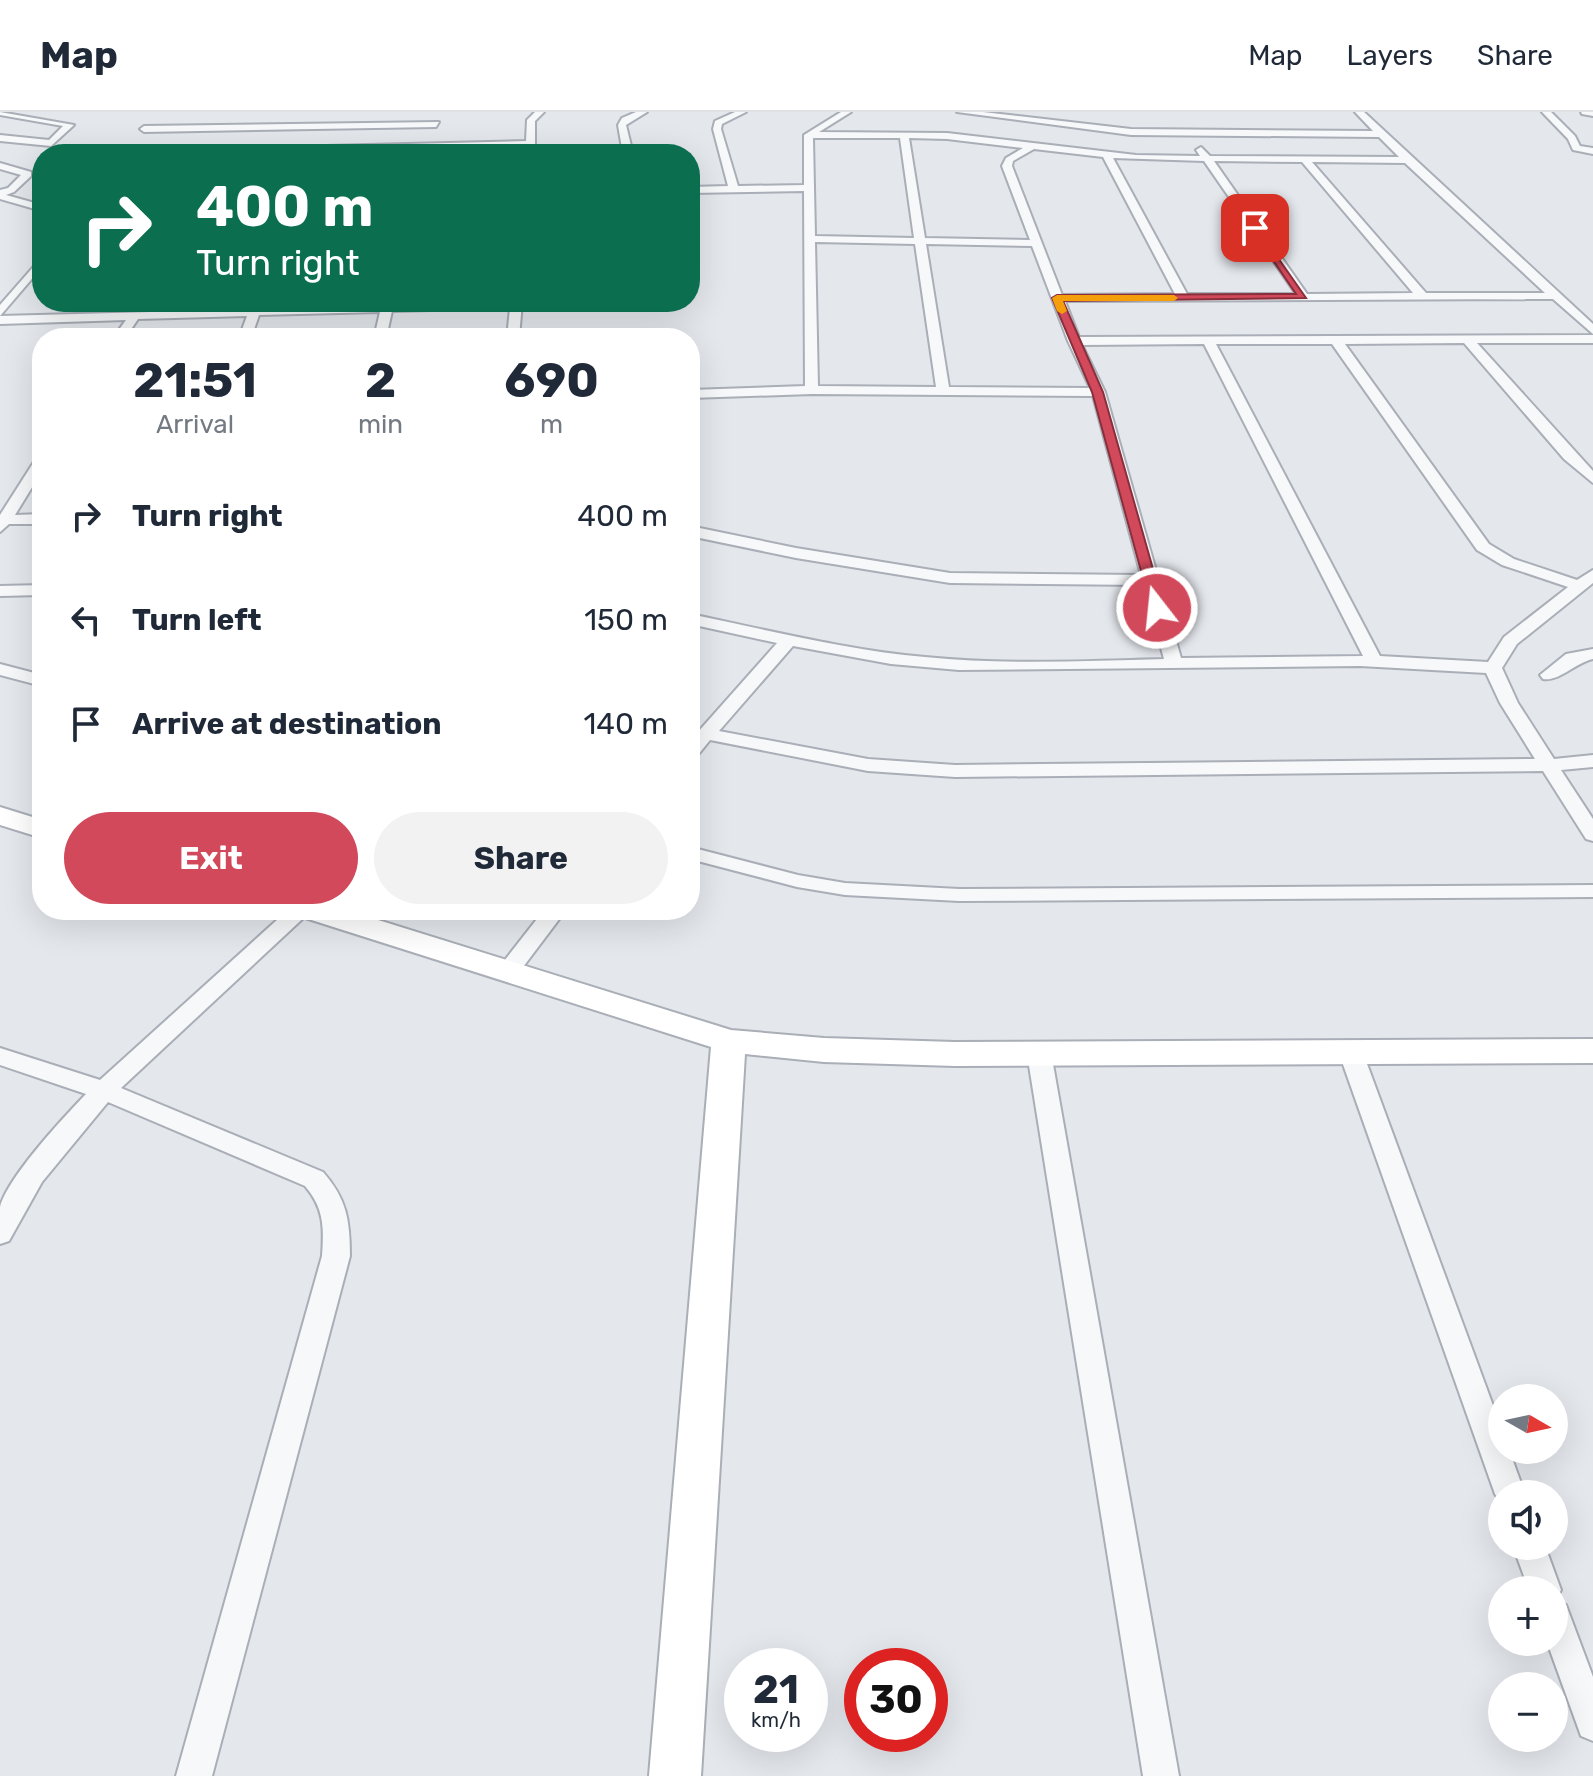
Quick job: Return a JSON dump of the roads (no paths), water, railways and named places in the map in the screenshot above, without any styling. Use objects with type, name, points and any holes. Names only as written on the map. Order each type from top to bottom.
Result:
[{"type":"street","points":[[0,112],[70,125],[51,143],[0,138]]},
{"type":"street","points":[[341,124],[349,112]]},
{"type":"street","points":[[531,144],[531,120],[540,112]]},
{"type":"street","points":[[626,144],[622,125],[625,120],[643,112]]},
{"type":"street","points":[[734,189],[717,129],[718,123],[742,112]]},
{"type":"street","points":[[808,135],[847,112]]},
{"type":"street","points":[[961,112],[1119,131],[1380,134]]},
{"type":"street","points":[[1359,112],[1592,330]]},
{"type":"street","points":[[1546,112],[1572,138],[1576,148],[1593,151]]},
{"type":"street","points":[[1585,112],[1593,113]]},
{"type":"street","points":[[144,129],[438,119],[432,144]]},
{"type":"street","points":[[134,144],[152,120]]},
{"type":"street","points":[[1187,134],[1208,159],[1303,296]]},
{"type":"street","points":[[808,135],[968,138],[1107,156],[1407,160]]},
{"type":"street","points":[[808,135],[812,390]]},
{"type":"street","points":[[904,135],[943,390]]},
{"type":"street","points":[[1032,146],[1007,163],[1035,243],[1098,392],[1174,663]]},
{"type":"street","points":[[1107,156],[1183,298]]},
{"type":"street","points":[[1305,160],[1422,296]]},
{"type":"street","points":[[0,166],[28,174],[17,186],[0,194]]},
{"type":"street","points":[[700,190],[811,188]]},
{"type":"street","points":[[0,194],[32,205]]},
{"type":"street","points":[[808,239],[1035,243]]},
{"type":"street","points":[[0,313],[32,273]]},
{"type":"street","points":[[27,279],[32,279]]},
{"type":"street","points":[[1057,298],[1554,296]]},
{"type":"street","points":[[0,320],[254,312],[248,328]]},
{"type":"street","points":[[126,328],[134,316]]},
{"type":"street","points":[[1074,341],[1468,340],[1592,330]]},
{"type":"street","points":[[1336,340],[1483,547],[1508,562],[1586,580]]},
{"type":"street","points":[[1468,340],[1569,456],[1593,479]]},
{"type":"street","points":[[1208,341],[1374,661]]},
{"type":"street","points":[[700,394],[812,390],[1098,392]]},
{"type":"street","points":[[2,524],[32,476]]},
{"type":"street","points":[[2,524],[32,520]]},
{"type":"street","points":[[700,533],[796,553],[950,578],[1149,580]]},
{"type":"street","points":[[1493,668],[1510,641],[1586,580]]},
{"type":"street","points":[[0,591],[32,590]]},
{"type":"street","points":[[700,621],[897,660],[959,665],[1374,661],[1493,668]]},
{"type":"street","points":[[700,741],[789,640]]},
{"type":"street","points":[[1549,675],[1572,658],[1593,654]]},
{"type":"street","points":[[1493,668],[1509,703],[1593,835]]},
{"type":"street","points":[[0,669],[32,678]]},
{"type":"street","points":[[0,690],[23,676]]},
{"type":"street","points":[[707,734],[854,763],[920,769],[1547,765],[1593,761]]},
{"type":"street","points":[[0,816],[32,826]]},
{"type":"street","points":[[700,856],[797,881],[845,889],[947,894],[1593,891]]},
{"type":"street","points":[[0,1234],[11,1208],[40,1163],[102,1090],[290,920]]},
{"type":"street","points":[[346,920],[729,1041],[875,1052],[1593,1051]]},
{"type":"street","points":[[509,970],[547,920]]},
{"type":"street","points":[[675,1776],[729,1041]]},
{"type":"street","points":[[1039,1053],[1161,1776]]},
{"type":"street","points":[[1351,1053],[1505,1480]]},
{"type":"street","points":[[0,1056],[102,1090],[314,1179],[332,1199],[337,1225],[336,1256],[194,1776]]},
{"type":"street","points":[[1568,1655],[1593,1724]]}]
